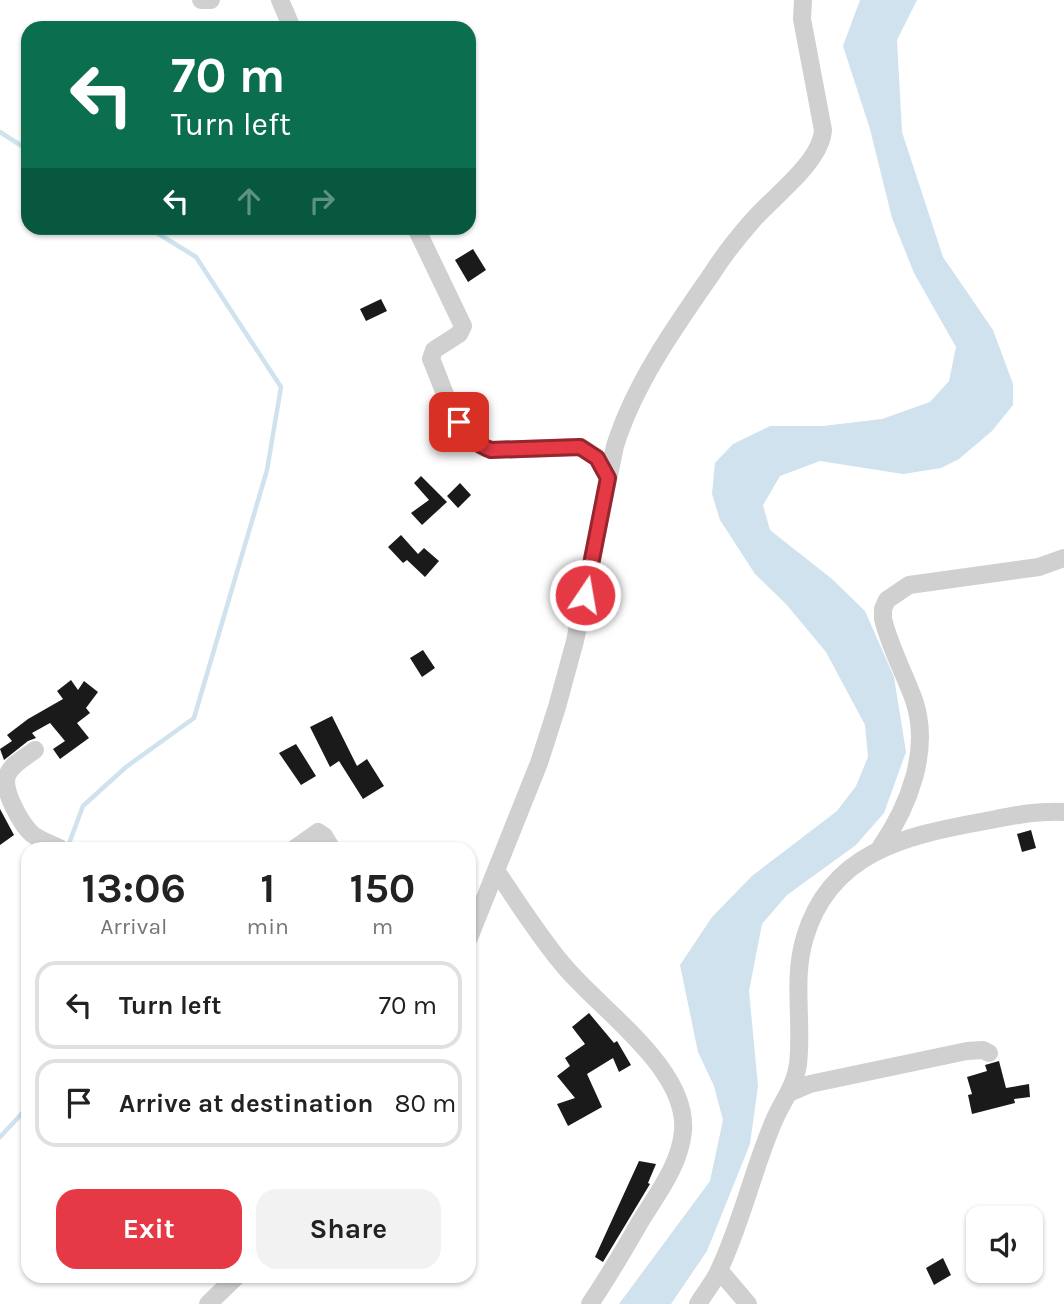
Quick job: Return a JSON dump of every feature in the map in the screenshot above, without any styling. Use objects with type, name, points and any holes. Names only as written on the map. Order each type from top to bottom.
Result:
[{"type":"street","points":[[201,0],[211,0]]},
{"type":"street","points":[[280,0],[289,21]]},
{"type":"street","points":[[476,922],[539,763],[557,707],[575,641],[615,446],[624,419],[635,396],[711,274],[752,221],[819,148],[823,130],[805,39],[802,0]]},
{"type":"street","points":[[419,235],[463,326],[459,334],[434,350],[431,359],[468,436],[478,446],[491,450],[615,446]]},
{"type":"street","points":[[580,447],[597,458],[608,478]]},
{"type":"street","points":[[879,849],[905,805],[918,760],[920,734],[915,703],[883,619],[887,600],[909,585],[1039,567],[1064,558]]},
{"type":"street","points":[[35,750],[12,768],[6,780],[7,788],[26,827],[47,842]]},
{"type":"street","points":[[698,1304],[719,1270],[773,1121],[789,1093],[798,1064],[798,976],[805,937],[820,901],[839,878],[864,857],[890,844],[934,830],[1041,811],[1064,812]]},
{"type":"street","points":[[304,842],[318,832],[327,842]]},
{"type":"street","points":[[497,872],[575,978],[658,1062],[684,1113],[678,1155],[667,1178],[590,1304]]},
{"type":"street","points":[[789,1093],[810,1084],[967,1051],[982,1050],[989,1053]]},
{"type":"street","points":[[719,1270],[748,1304]]},
{"type":"street","points":[[208,1304],[230,1283]]},
{"type":"water","points":[[860,0],[917,0],[897,40],[902,132],[943,257],[993,330],[1013,384],[1013,405],[992,431],[959,459],[941,468],[903,474],[820,461],[780,476],[763,505],[770,530],[832,579],[865,611],[894,677],[906,752],[884,813],[856,845],[787,895],[762,924],[749,991],[758,1086],[750,1144],[707,1251],[671,1304],[619,1304],[710,1181],[723,1120],[714,1086],[698,1052],[680,965],[712,917],[752,876],[837,811],[856,786],[868,757],[865,725],[826,652],[786,604],[755,574],[720,520],[712,494],[715,463],[733,444],[770,426],[823,426],[882,419],[930,402],[949,381],[956,347],[914,273],[892,218],[870,129],[843,46]]},
{"type":"building","points":[[473,249],[486,270],[468,282],[455,260]]},
{"type":"building","points":[[381,299],[387,311],[366,321],[360,309]]},
{"type":"building","points":[[421,476],[447,502],[422,525],[411,513],[429,500],[414,483]]},
{"type":"building","points":[[460,483],[471,495],[458,508],[447,496]]},
{"type":"building","points":[[401,535],[418,554],[424,548],[439,561],[425,577],[407,560],[403,563],[388,547]]},
{"type":"building","points":[[423,650],[435,668],[422,677],[410,658]]},
{"type":"building","points":[[71,680],[78,690],[84,681],[98,692],[86,708],[90,713],[77,723],[89,738],[60,759],[53,749],[65,741],[50,723],[32,733],[36,738],[4,760],[0,749],[12,741],[7,735],[28,719],[63,699],[57,691]]},
{"type":"building","points":[[332,716],[357,766],[367,759],[384,786],[363,799],[339,761],[330,767],[310,727]]},
{"type":"building","points":[[296,744],[316,776],[301,785],[279,753]]},
{"type":"building","points":[[0,809],[14,835],[0,845]]},
{"type":"building","points":[[1031,830],[1036,848],[1022,852],[1017,834]]},
{"type":"building","points":[[589,1013],[614,1043],[617,1041],[631,1065],[619,1072],[613,1058],[587,1074],[602,1107],[568,1126],[557,1104],[575,1098],[557,1076],[570,1066],[565,1058],[585,1044],[572,1027]]},
{"type":"building","points":[[999,1061],[1006,1088],[1029,1084],[1030,1097],[1014,1099],[1015,1103],[972,1114],[968,1095],[972,1094],[967,1077],[987,1071],[985,1065]]},
{"type":"building","points":[[639,1161],[656,1164],[648,1183],[650,1184],[603,1262],[595,1257]]},
{"type":"building","points":[[943,1258],[951,1275],[934,1285],[926,1268]]},
{"type":"waterway","points":[[0,132],[21,146]]},
{"type":"waterway","points":[[70,842],[83,806],[126,767],[194,718],[267,470],[281,387],[196,257],[160,235]]},
{"type":"waterway","points":[[0,1137],[21,1114]]},
{"type":"route","points":[[459,422],[478,446],[491,450],[580,447],[597,458],[608,478],[585,595]]}]
